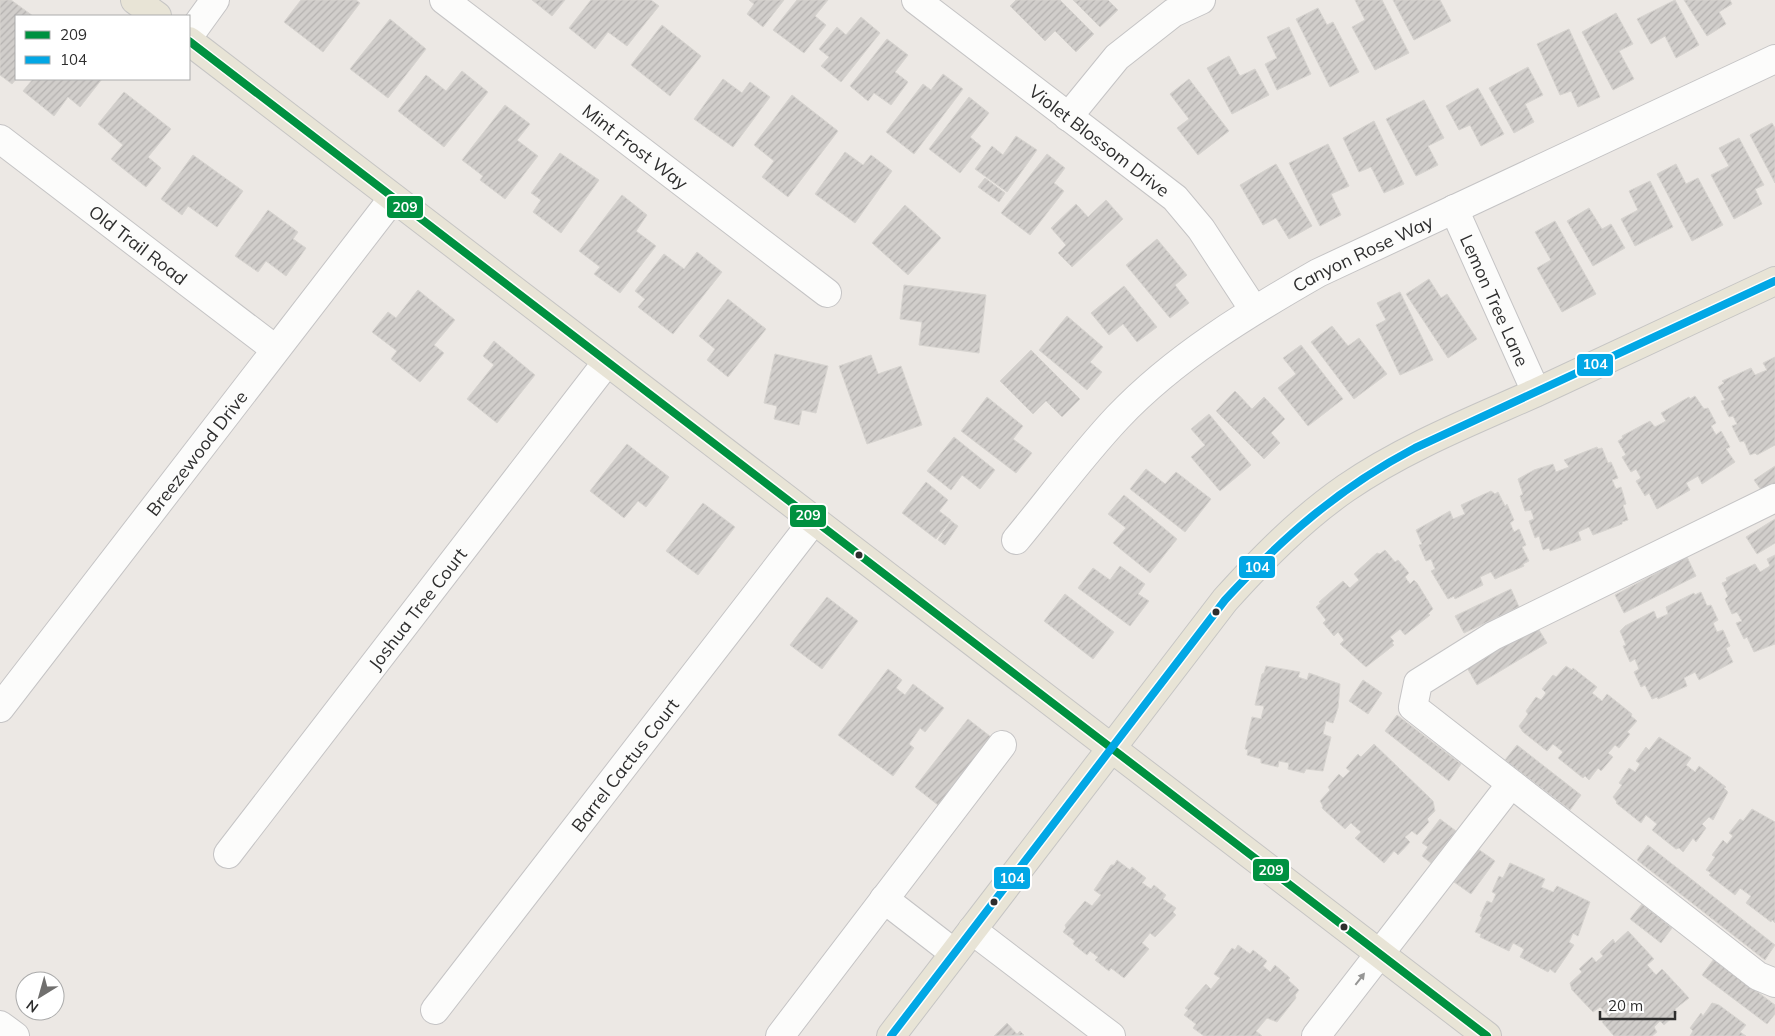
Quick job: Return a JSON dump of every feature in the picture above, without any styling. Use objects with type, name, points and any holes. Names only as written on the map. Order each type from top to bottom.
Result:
[{"type":"main road","points":[[135,0],[155,15]]},
{"type":"main road","points":[[190,42],[1487,1036]]},
{"type":"main road","points":[[891,1036],[1225,600],[1259,562],[1297,526],[1347,487],[1396,459],[1465,424],[1775,281]]},
{"type":"street","points":[[190,35],[215,0]]},
{"type":"street","name":"Mint Frost Way","points":[[444,0],[826,294]]},
{"type":"street","name":"Violet Blossom Drive","points":[[916,0],[1174,198],[1201,229],[1254,310]]},
{"type":"street","points":[[1068,117],[1117,57],[1173,13],[1201,0]]},
{"type":"street","name":"Canyon Rose Way","points":[[1016,540],[1118,416],[1168,371],[1254,310],[1318,272],[1775,59]]},
{"type":"street","name":"Old Trail Road","points":[[0,139],[276,349]]},
{"type":"street","name":"Breezewood Drive","points":[[0,708],[393,198]]},
{"type":"street","name":"Lemon Tree Lane","points":[[1454,209],[1536,392]]},
{"type":"street","name":"Joshua Tree Court","points":[[228,854],[607,362]]},
{"type":"street","points":[[1775,498],[1493,636],[1418,683],[1413,707],[1758,976],[1775,983]]},
{"type":"street","name":"Barrel Cactus Court","points":[[435,1010],[814,520]]},
{"type":"street","points":[[780,1036],[1002,745]]},
{"type":"street","points":[[1316,1036],[1511,784]]},
{"type":"street","points":[[884,899],[954,953]]},
{"type":"street","points":[[972,930],[1111,1036]]},
{"type":"street","points":[[0,1025],[15,1036]]},
{"type":"building","points":[[0,0],[11,0],[32,15],[15,15],[15,80],[12,84],[0,75]]},
{"type":"building","points":[[301,0],[356,0],[360,3],[323,52],[284,22]]},
{"type":"building","points":[[532,0],[565,0],[552,16]]},
{"type":"building","points":[[591,0],[651,0],[659,6],[627,46],[608,32],[595,49],[569,28]]},
{"type":"building","points":[[749,0],[784,0],[763,27],[747,14],[754,4]]},
{"type":"building","points":[[797,0],[828,0],[815,16],[826,25],[804,53],[773,30]]},
{"type":"building","points":[[1016,0],[1060,0],[1094,34],[1076,52],[1055,31],[1045,41],[1010,6]]},
{"type":"building","points":[[1073,0],[1108,0],[1118,10],[1100,27]]},
{"type":"building","points":[[1355,0],[1382,0],[1409,53],[1375,70],[1352,27],[1365,20]]},
{"type":"building","points":[[1393,0],[1440,0],[1451,21],[1414,40]]},
{"type":"building","points":[[1675,0],[1699,45],[1676,58],[1665,36],[1651,44],[1637,19]]},
{"type":"building","points":[[1684,0],[1730,0],[1732,4],[1719,12],[1726,24],[1707,36]]},
{"type":"building","points":[[1318,8],[1327,25],[1333,22],[1359,72],[1330,87],[1296,19]]},
{"type":"building","points":[[1616,13],[1633,44],[1619,51],[1634,79],[1613,90],[1582,32]]},
{"type":"building","points":[[861,17],[880,33],[841,82],[821,66],[829,57],[819,49],[837,27],[846,35]]},
{"type":"building","points":[[390,19],[426,49],[388,98],[350,69]]},
{"type":"building","points":[[662,25],[701,56],[670,96],[631,65]]},
{"type":"building","points":[[1289,27],[1311,74],[1277,90],[1265,64],[1277,58],[1267,37]]},
{"type":"building","points":[[1569,29],[1600,97],[1578,107],[1571,91],[1560,95],[1537,44]]},
{"type":"building","points":[[887,39],[908,55],[895,72],[908,82],[891,105],[874,93],[868,101],[850,86]]},
{"type":"building","points":[[1229,56],[1240,76],[1255,69],[1269,95],[1232,114],[1207,68]]},
{"type":"building","points":[[1528,67],[1543,95],[1525,104],[1534,122],[1514,133],[1489,88]]},
{"type":"building","points":[[462,71],[488,92],[444,147],[398,111],[426,75],[446,91]]},
{"type":"building","points":[[943,74],[963,89],[914,154],[886,132],[923,84],[931,90]]},
{"type":"building","points":[[723,79],[742,93],[750,82],[770,97],[733,147],[694,119]]},
{"type":"building","points":[[1189,79],[1229,131],[1198,155],[1177,128],[1189,119],[1170,94]]},
{"type":"building","points":[[32,80],[101,80],[80,107],[68,97],[54,116],[23,91]]},
{"type":"building","points":[[1478,88],[1504,134],[1481,146],[1470,125],[1459,130],[1446,106]]},
{"type":"building","points":[[124,92],[171,129],[148,157],[161,168],[146,187],[111,159],[123,145],[98,124]]},
{"type":"building","points":[[792,95],[838,131],[788,197],[762,177],[774,161],[754,145]]},
{"type":"building","points":[[969,97],[989,113],[970,137],[981,146],[960,173],[929,149]]},
{"type":"building","points":[[1424,100],[1444,138],[1428,146],[1438,165],[1416,176],[1386,119]]},
{"type":"building","points":[[505,105],[530,124],[517,140],[538,156],[505,199],[480,180],[483,176],[462,160]]},
{"type":"building","points":[[1374,121],[1404,184],[1384,193],[1371,167],[1359,172],[1343,138]]},
{"type":"building","points":[[1772,123],[1775,128],[1775,183],[1750,135]]},
{"type":"building","points":[[1016,136],[1037,150],[1007,192],[975,169],[992,146],[1003,155]]},
{"type":"building","points":[[1739,138],[1764,185],[1755,189],[1762,204],[1734,219],[1711,175],[1729,166],[1719,148]]},
{"type":"building","points":[[1328,144],[1349,186],[1331,194],[1341,215],[1320,226],[1289,163]]},
{"type":"building","points":[[845,152],[863,165],[871,155],[892,171],[855,223],[815,194]]},
{"type":"building","points":[[560,153],[599,180],[561,233],[533,212],[541,200],[531,193]]},
{"type":"building","points":[[1047,154],[1065,168],[1054,183],[1064,191],[1030,235],[1001,213]]},
{"type":"building","points":[[193,155],[243,191],[217,227],[188,206],[182,215],[161,199]]},
{"type":"building","points":[[1276,164],[1312,226],[1289,239],[1276,218],[1263,225],[1240,185]]},
{"type":"building","points":[[1676,164],[1686,184],[1698,178],[1723,225],[1692,241],[1657,174]]},
{"type":"building","points":[[985,178],[1005,193],[999,202],[978,187]]},
{"type":"building","points":[[1650,181],[1673,227],[1635,246],[1621,219],[1638,210],[1629,191]]},
{"type":"building","points":[[622,195],[647,215],[636,231],[656,246],[620,293],[594,274],[600,267],[579,251]]},
{"type":"building","points":[[1106,200],[1123,219],[1072,267],[1058,253],[1066,245],[1051,228],[1076,204],[1088,217]]},
{"type":"building","points":[[905,205],[941,238],[908,275],[872,243]]},
{"type":"building","points":[[1589,208],[1602,229],[1611,224],[1625,248],[1593,266],[1567,221]]},
{"type":"building","points":[[268,210],[298,232],[293,239],[306,248],[286,276],[266,261],[258,272],[235,256]]},
{"type":"building","points":[[1555,221],[1596,294],[1562,312],[1537,268],[1551,260],[1535,232]]},
{"type":"building","points":[[1157,239],[1187,275],[1175,285],[1189,303],[1170,318],[1126,265]]},
{"type":"building","points":[[697,252],[722,272],[673,334],[638,307],[645,299],[635,291],[664,254],[684,269]]},
{"type":"building","points":[[1429,279],[1441,298],[1447,294],[1477,339],[1448,358],[1406,294]]},
{"type":"building","points":[[904,285],[986,295],[979,353],[919,345],[922,322],[900,319]]},
{"type":"building","points":[[1124,286],[1157,327],[1137,342],[1123,324],[1109,335],[1091,313]]},
{"type":"building","points":[[418,290],[455,320],[434,345],[444,353],[420,382],[391,359],[397,351],[372,332],[388,312],[396,318]]},
{"type":"building","points":[[1400,292],[1433,360],[1400,375],[1376,325],[1386,320],[1377,303]]},
{"type":"building","points":[[728,299],[766,329],[728,377],[707,360],[715,349],[699,336]]},
{"type":"building","points":[[1067,316],[1103,347],[1090,362],[1102,372],[1087,390],[1039,350]]},
{"type":"building","points":[[1332,326],[1348,346],[1359,338],[1387,374],[1354,399],[1311,342]]},
{"type":"building","points":[[494,341],[535,375],[497,423],[467,399],[494,365],[483,356]]},
{"type":"building","points":[[1301,345],[1343,399],[1308,426],[1278,388],[1296,374],[1283,358]]},
{"type":"building","points":[[1031,350],[1080,399],[1062,417],[1046,401],[1033,414],[1000,381]]},
{"type":"building","points":[[775,354],[828,366],[816,413],[802,410],[799,425],[774,419],[777,406],[764,403]]},
{"type":"building","points":[[871,355],[878,374],[901,366],[922,425],[867,444],[839,366]]},
{"type":"building","points":[[1775,357],[1775,445],[1757,455],[1755,453],[1750,455],[1744,441],[1740,442],[1732,426],[1737,424],[1733,416],[1729,417],[1721,401],[1725,400],[1718,387],[1724,383],[1722,381],[1751,368],[1755,375],[1767,370],[1763,363]]},
{"type":"building","points":[[1235,391],[1252,409],[1264,397],[1285,419],[1271,433],[1280,443],[1264,459],[1216,411]]},
{"type":"building","points":[[1695,396],[1704,409],[1708,408],[1716,423],[1711,426],[1716,435],[1721,431],[1730,447],[1726,449],[1735,462],[1702,484],[1698,476],[1686,483],[1690,490],[1657,509],[1649,493],[1645,496],[1636,481],[1641,478],[1636,469],[1631,472],[1622,457],[1626,455],[1618,441],[1623,438],[1622,436],[1650,421],[1655,427],[1666,421],[1661,413],[1689,397],[1690,399]]},
{"type":"building","points":[[987,397],[1023,426],[1013,439],[1032,453],[1016,473],[961,431]]},
{"type":"building","points":[[1209,414],[1251,465],[1220,491],[1191,457],[1205,445],[1191,429]]},
{"type":"building","points":[[954,437],[995,470],[980,489],[962,475],[951,490],[927,471]]},
{"type":"building","points":[[627,444],[669,477],[646,507],[638,501],[624,518],[590,491]]},
{"type":"building","points":[[1597,447],[1598,449],[1602,448],[1608,463],[1611,462],[1618,478],[1612,480],[1616,489],[1621,487],[1626,504],[1623,505],[1628,520],[1593,535],[1589,527],[1578,532],[1581,540],[1550,551],[1549,548],[1543,550],[1539,536],[1535,538],[1529,521],[1534,519],[1531,510],[1525,511],[1520,496],[1523,494],[1518,479],[1534,470],[1553,464],[1556,472],[1569,467],[1564,460]]},
{"type":"building","points":[[1775,466],[1775,487],[1764,494],[1754,480]]},
{"type":"building","points":[[1146,469],[1165,484],[1176,472],[1211,499],[1185,532],[1130,489]]},
{"type":"building","points":[[926,482],[948,500],[939,511],[951,520],[936,539],[902,513]]},
{"type":"building","points":[[1491,491],[1495,494],[1498,492],[1505,506],[1507,504],[1514,520],[1510,523],[1514,532],[1519,529],[1526,545],[1522,547],[1529,561],[1523,564],[1524,566],[1495,579],[1491,572],[1480,577],[1483,585],[1455,599],[1454,596],[1448,599],[1431,571],[1435,569],[1431,559],[1426,561],[1419,545],[1422,544],[1416,530],[1450,511],[1453,519],[1465,514],[1461,505]]},
{"type":"building","points":[[1124,495],[1177,539],[1150,573],[1113,543],[1126,528],[1108,514]]},
{"type":"building","points":[[703,503],[735,527],[698,575],[666,551]]},
{"type":"building","points":[[1775,519],[1775,543],[1757,554],[1746,537]]},
{"type":"building","points":[[951,521],[958,526],[945,545],[938,540]]},
{"type":"building","points":[[1385,550],[1395,562],[1398,560],[1409,573],[1405,577],[1410,584],[1414,580],[1417,583],[1433,609],[1428,614],[1430,615],[1405,635],[1400,629],[1390,637],[1394,641],[1392,643],[1394,645],[1366,667],[1340,644],[1344,640],[1338,632],[1334,636],[1323,623],[1326,620],[1316,607],[1321,603],[1319,602],[1343,581],[1350,588],[1359,580],[1354,574],[1377,553],[1380,554]]},
{"type":"building","points":[[1775,555],[1775,644],[1754,652],[1747,637],[1744,639],[1736,623],[1742,621],[1737,612],[1732,614],[1725,599],[1728,596],[1722,583],[1727,581],[1726,578],[1755,564],[1760,572],[1770,566],[1767,559]]},
{"type":"building","points":[[1687,557],[1696,576],[1624,613],[1615,595]]},
{"type":"building","points":[[1120,566],[1145,584],[1138,594],[1149,601],[1130,626],[1078,588],[1093,568],[1110,580]]},
{"type":"building","points":[[1511,589],[1519,607],[1464,633],[1455,616]]},
{"type":"building","points":[[1701,592],[1707,606],[1711,605],[1718,620],[1713,623],[1717,632],[1723,630],[1730,646],[1726,648],[1733,662],[1699,680],[1695,672],[1684,678],[1687,686],[1658,699],[1657,697],[1652,699],[1645,685],[1641,687],[1634,672],[1639,669],[1635,659],[1630,662],[1623,646],[1626,645],[1620,631],[1625,626],[1654,611],[1657,619],[1668,614],[1666,607],[1694,593],[1695,595]]},
{"type":"building","points":[[1065,594],[1114,632],[1093,659],[1044,621]]},
{"type":"building","points":[[827,597],[858,621],[822,669],[790,645]]},
{"type":"building","points":[[1536,625],[1547,643],[1477,685],[1466,666]]},
{"type":"building","points":[[1266,666],[1300,672],[1298,677],[1307,680],[1309,673],[1340,684],[1338,708],[1333,723],[1326,721],[1323,734],[1331,737],[1323,771],[1306,769],[1304,773],[1288,769],[1289,763],[1279,761],[1278,767],[1261,763],[1261,759],[1247,755],[1248,750],[1245,749],[1252,717],[1261,719],[1264,706],[1255,705],[1262,674]]},
{"type":"building","points":[[1566,666],[1572,670],[1573,668],[1597,687],[1592,693],[1602,701],[1607,694],[1632,714],[1631,716],[1637,721],[1627,732],[1630,734],[1619,748],[1615,745],[1608,753],[1613,757],[1601,771],[1598,768],[1589,780],[1585,776],[1583,778],[1558,758],[1563,752],[1553,744],[1547,751],[1523,732],[1519,726],[1528,714],[1526,711],[1536,697],[1541,700],[1546,693],[1542,689],[1553,675],[1556,677]]},
{"type":"building","points":[[888,669],[902,680],[896,688],[905,695],[913,684],[944,708],[925,732],[920,728],[909,744],[914,748],[893,776],[838,735]]},
{"type":"building","points":[[1363,680],[1382,693],[1368,714],[1349,701]]},
{"type":"building","points":[[1397,715],[1461,764],[1449,781],[1385,731]]},
{"type":"building","points":[[968,719],[991,737],[938,805],[915,787]]},
{"type":"building","points":[[1659,737],[1691,758],[1686,765],[1695,772],[1699,766],[1726,787],[1724,788],[1728,792],[1713,820],[1709,817],[1702,824],[1706,828],[1696,842],[1693,838],[1683,852],[1679,848],[1676,849],[1652,830],[1657,824],[1646,815],[1641,823],[1616,803],[1613,797],[1622,785],[1619,783],[1629,768],[1635,772],[1640,764],[1636,761],[1646,747],[1649,750]]},
{"type":"building","points":[[1374,744],[1433,801],[1435,811],[1427,819],[1429,822],[1417,835],[1412,831],[1405,837],[1410,842],[1398,855],[1394,851],[1384,863],[1355,838],[1361,832],[1351,823],[1345,829],[1322,808],[1323,806],[1320,801],[1330,790],[1328,787],[1339,774],[1343,778],[1350,771],[1346,768],[1358,754],[1361,757]]},
{"type":"building","points":[[1517,745],[1581,795],[1570,810],[1505,760]]},
{"type":"building","points":[[1752,809],[1775,822],[1775,923],[1746,903],[1751,896],[1740,888],[1735,895],[1709,875],[1711,873],[1706,870],[1715,857],[1712,855],[1723,840],[1727,844],[1733,836],[1729,833],[1740,819],[1743,821]]},
{"type":"building","points":[[1440,819],[1456,831],[1431,863],[1422,856],[1428,847],[1422,843]]},
{"type":"building","points":[[1648,845],[1775,945],[1765,960],[1637,860]]},
{"type":"building","points":[[1478,849],[1495,861],[1471,894],[1454,882]]},
{"type":"building","points":[[1117,860],[1130,870],[1132,867],[1146,878],[1142,883],[1151,889],[1154,885],[1166,895],[1163,899],[1176,908],[1173,912],[1176,915],[1155,937],[1150,933],[1142,943],[1149,949],[1124,978],[1111,968],[1109,971],[1095,960],[1098,957],[1090,951],[1087,955],[1073,944],[1075,941],[1063,932],[1066,928],[1065,925],[1085,901],[1092,906],[1101,895],[1094,890],[1111,865],[1114,865]]},
{"type":"building","points":[[1510,863],[1545,879],[1541,887],[1553,892],[1557,886],[1590,902],[1578,936],[1573,933],[1569,942],[1574,945],[1555,973],[1550,969],[1548,972],[1520,957],[1524,949],[1513,943],[1509,951],[1480,937],[1481,934],[1475,932],[1487,901],[1492,903],[1496,894],[1492,892],[1499,876],[1503,878]]},
{"type":"building","points":[[1642,904],[1672,928],[1661,943],[1630,919]]},
{"type":"building","points":[[1628,931],[1654,959],[1647,965],[1656,975],[1662,969],[1689,998],[1675,1009],[1677,1013],[1664,1025],[1660,1021],[1654,1027],[1657,1032],[1652,1036],[1614,1036],[1602,1022],[1609,1017],[1600,1007],[1593,1012],[1572,990],[1570,983],[1582,972],[1579,969],[1592,957],[1596,962],[1603,956],[1600,952],[1613,939],[1615,943]]},
{"type":"building","points":[[1238,945],[1250,954],[1253,950],[1267,961],[1263,966],[1270,972],[1275,965],[1290,978],[1288,980],[1299,990],[1295,995],[1296,998],[1277,1022],[1267,1018],[1256,1031],[1262,1036],[1204,1036],[1193,1028],[1196,1024],[1184,1015],[1188,1010],[1185,1008],[1206,984],[1211,989],[1220,978],[1214,974],[1232,948],[1235,950]]},
{"type":"building","points":[[1714,959],[1775,1005],[1775,1014],[1767,1024],[1702,975]]},
{"type":"building","points":[[1712,1003],[1719,1005],[1746,1025],[1740,1032],[1746,1036],[1690,1036],[1693,1031],[1690,1028],[1701,1013],[1703,1016]]},
{"type":"building","points":[[1007,1023],[1017,1034],[1020,1031],[1024,1035],[994,1036]]},
{"type":"transit line","name":"209","points":[[190,42],[1487,1036]]},
{"type":"transit line","name":"104","points":[[891,1036],[1225,600],[1268,555],[1313,515],[1361,480],[1415,448],[1775,281]]}]
